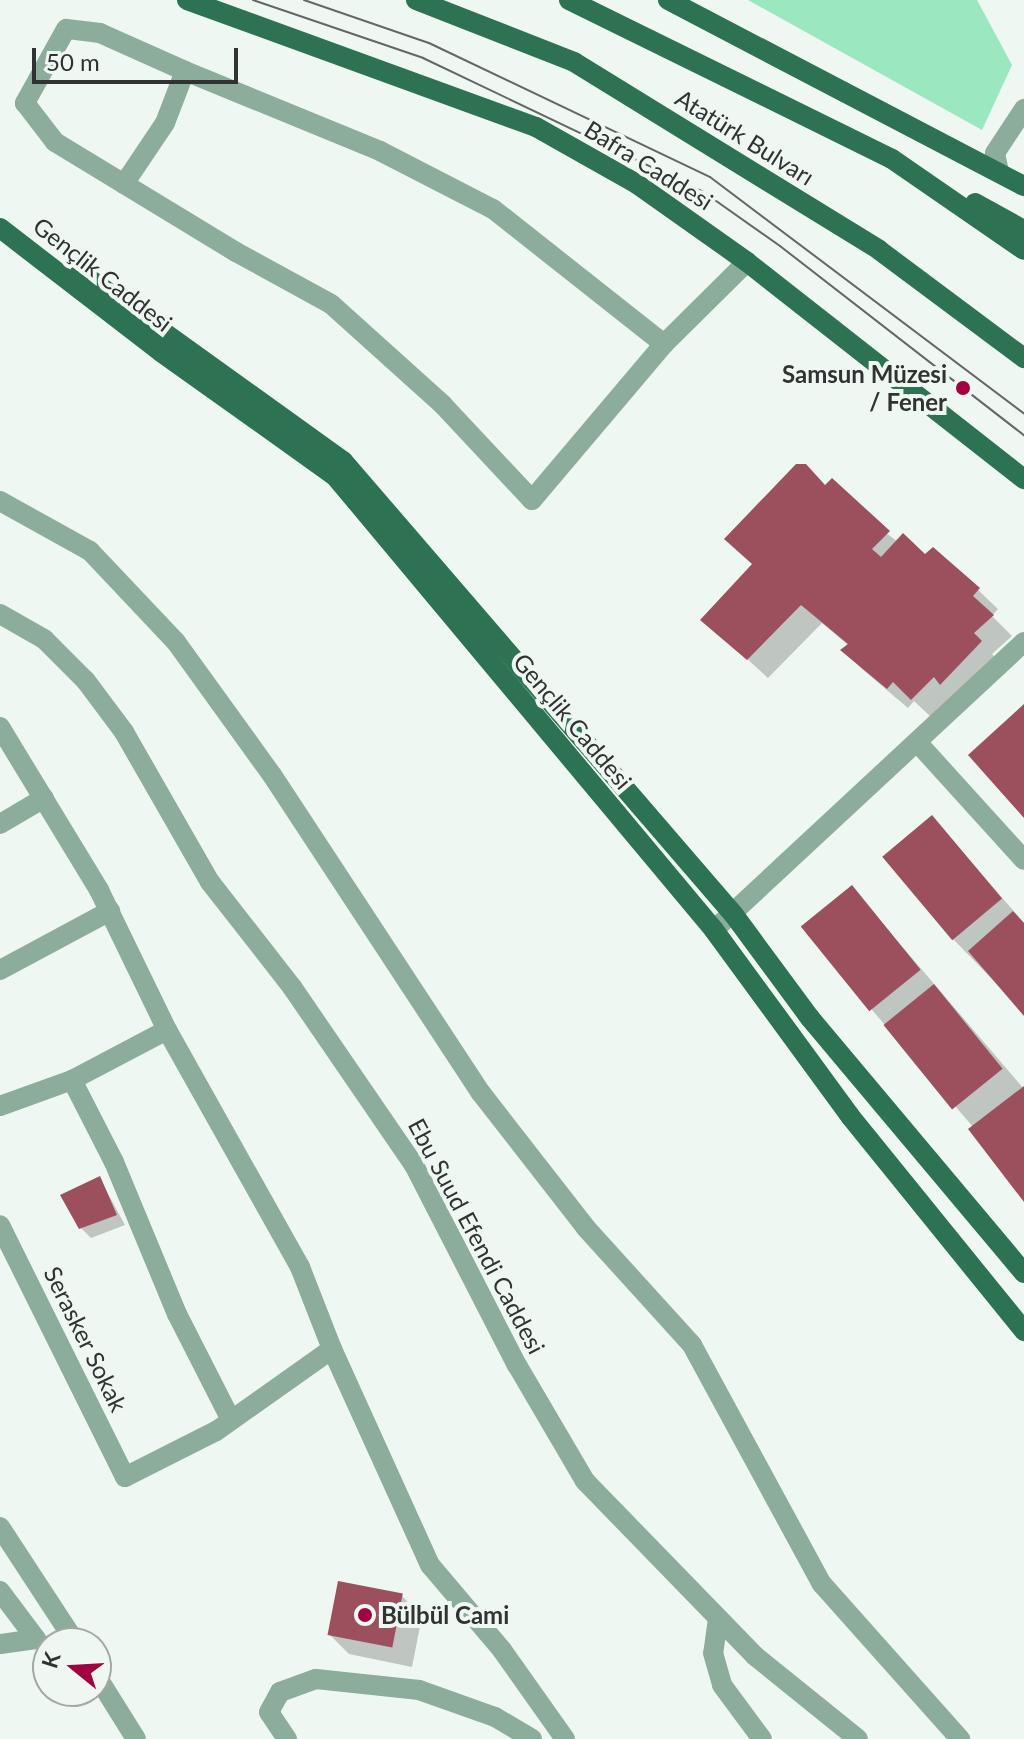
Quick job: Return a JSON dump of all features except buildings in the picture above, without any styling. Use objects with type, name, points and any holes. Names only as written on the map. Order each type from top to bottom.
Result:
[{"type":"main road","name":"Bafra Caddesi","points":[[187,0],[536,127],[637,184],[747,262],[1024,479]]},
{"type":"main road","name":"Atatürk Bulvarı","points":[[416,0],[574,62],[879,250],[1024,358]]},
{"type":"main road","name":"Atatürk Bulvarı","points":[[569,0],[892,159],[1024,250]]},
{"type":"main road","points":[[668,0],[1024,186]]},
{"type":"main road","points":[[892,159],[1024,230]]},
{"type":"main road","name":"Gençlik Caddesi","points":[[0,213],[343,461],[734,915],[810,1018],[1024,1273]]},
{"type":"main road","name":"Gençlik Caddesi","points":[[0,228],[161,352],[335,476],[714,930],[850,1116],[1024,1331]]},
{"type":"street","points":[[664,344],[493,209],[380,151],[100,33],[66,29],[25,103],[55,142],[331,304],[443,405],[532,500],[664,344],[747,262]]},
{"type":"street","points":[[124,184],[165,123],[185,71]]},
{"type":"street","points":[[999,172],[995,153],[1024,109]]},
{"type":"street","points":[[0,501],[90,551],[176,642],[272,775],[481,1093],[586,1228],[692,1345],[822,1584],[960,1739]]},
{"type":"street","name":"Ebu Suud Efendi Caddesi","points":[[0,614],[44,639],[86,681],[124,732],[210,882],[292,987],[414,1165],[517,1365],[585,1481],[755,1656],[858,1739]]},
{"type":"street","points":[[714,930],[734,915],[1024,642]]},
{"type":"street","points":[[0,727],[110,911],[167,1030],[300,1267],[332,1349],[430,1565],[502,1650],[565,1739]]},
{"type":"street","points":[[917,742],[1024,860]]},
{"type":"street","points":[[0,824],[44,798]]},
{"type":"street","points":[[0,970],[110,911]]},
{"type":"street","points":[[0,1106],[72,1080],[167,1030]]},
{"type":"street","points":[[72,1080],[231,1420],[332,1349]]},
{"type":"street","name":"Serasker Sokak","points":[[0,1225],[125,1477],[231,1420]]},
{"type":"street","points":[[0,1527],[66,1627]]},
{"type":"street","points":[[0,1591],[36,1639],[0,1644]]},
{"type":"street","points":[[718,1619],[713,1653],[722,1685],[762,1739]]},
{"type":"street","points":[[287,1739],[269,1712],[280,1692],[316,1679],[419,1690],[495,1717],[532,1739]]},
{"type":"street","points":[[112,1701],[136,1739]]},
{"type":"green space","points":[[748,0],[977,0],[1012,65],[982,130]]},
{"type":"tram line","points":[[253,0],[423,58],[702,191],[780,246],[1024,435]]},
{"type":"tram line","points":[[304,0],[429,43],[710,177],[1024,414]]},
{"type":"place","name":"Samsun Müzesi / Fener","points":[[963,388]]},
{"type":"place","name":"Bülbül Cami","points":[[365,1615]]}]
